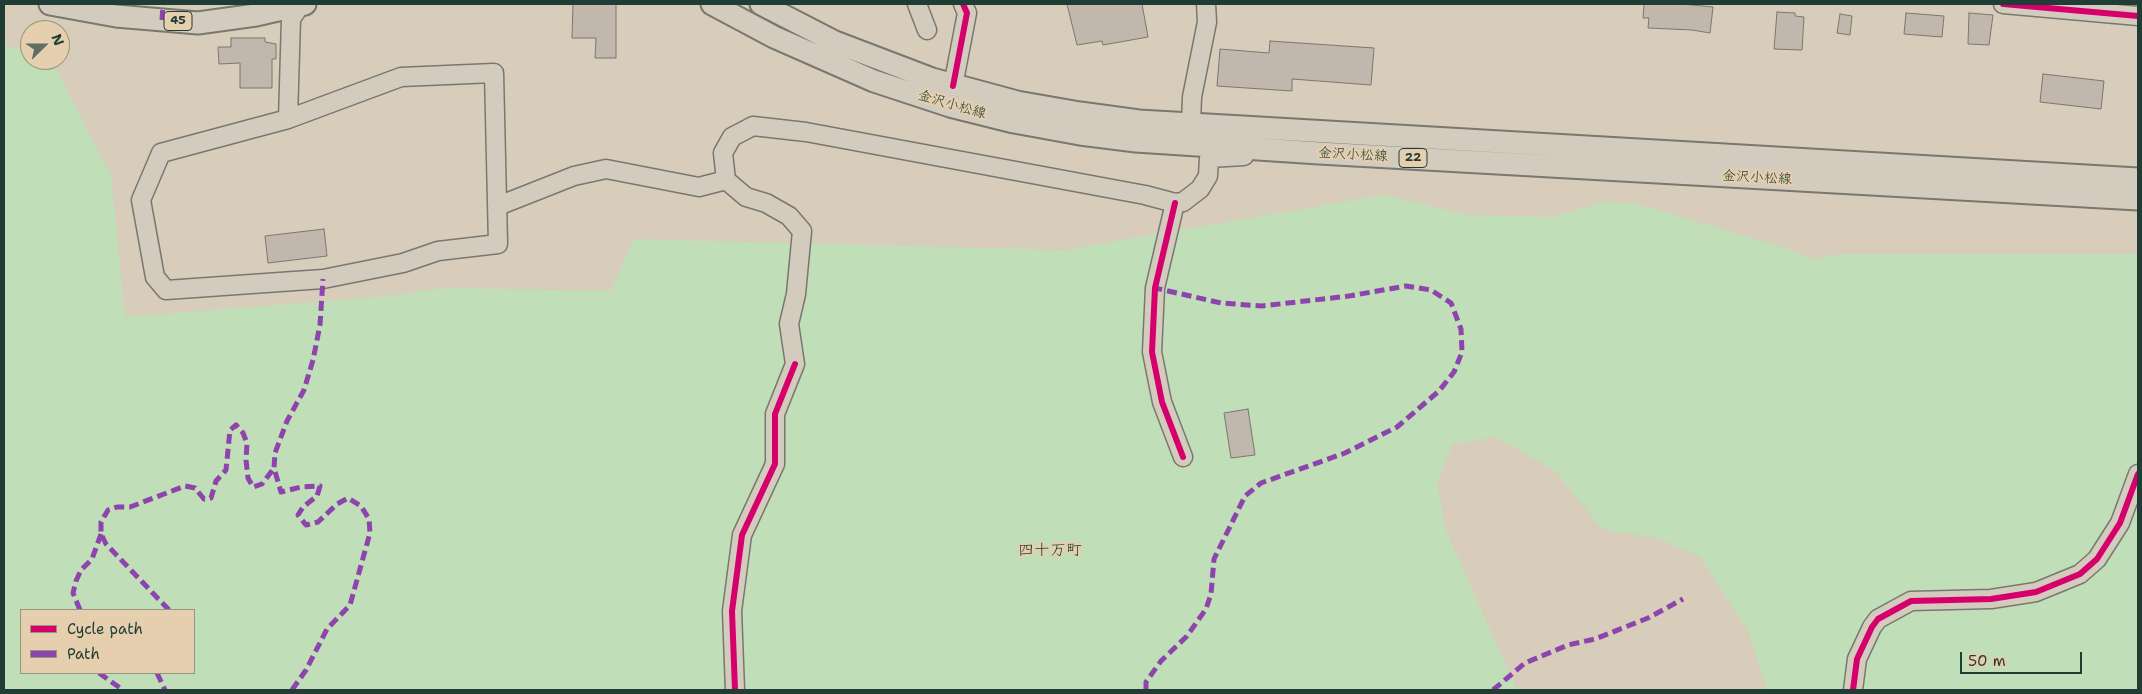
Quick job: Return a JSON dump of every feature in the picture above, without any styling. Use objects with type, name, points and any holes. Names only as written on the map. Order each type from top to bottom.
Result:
[{"type":"main road","name":"45","points":[[50,4],[116,16],[198,23],[256,15],[302,4]]},
{"type":"main road","name":"金沢小松線","points":[[712,4],[774,37],[874,81],[942,104],[1014,122],[1080,134],[1136,141],[1320,153],[2138,199]]},
{"type":"main road","name":"金沢小松線","points":[[761,4],[835,42],[891,65],[953,86],[1017,102],[1139,121],[2138,180]]},
{"type":"street","points":[[288,119],[291,19],[302,4]]},
{"type":"street","points":[[917,4],[927,30]]},
{"type":"street","points":[[953,86],[967,13],[963,4]]},
{"type":"street","points":[[1191,124],[1192,97],[1207,22],[1206,4]]},
{"type":"street","points":[[2002,4],[2138,16]]},
{"type":"street","points":[[494,73],[498,244],[438,251],[402,262],[323,279],[166,290],[155,277],[141,200],[160,153],[288,119],[401,76],[494,73]]},
{"type":"street","points":[[735,690],[732,611],[742,535],[775,464],[775,414],[795,364],[789,324],[796,294],[802,231],[789,216],[766,203],[746,197],[726,180],[722,153],[732,137],[753,126],[815,134],[1175,203],[1183,202],[1200,188],[1208,176],[1210,158],[1320,153]]},
{"type":"street","points":[[498,206],[574,176],[606,169],[699,187],[726,180]]},
{"type":"street","points":[[1175,203],[1155,288],[1152,352],[1162,402],[1183,457]]},
{"type":"street","points":[[1853,690],[1856,660],[1872,627],[1878,619],[1911,601],[1991,599],[2036,592],[2080,574],[2097,559],[2120,523],[2138,474]]},
{"type":"green space","points":[[4,45],[20,50],[20,70],[56,70],[111,175],[125,317],[388,296],[445,288],[611,291],[634,239],[1065,250],[1384,195],[1469,215],[1552,217],[1607,201],[1641,205],[1788,249],[1812,259],[1841,254],[2138,254],[2138,690],[1767,690],[1748,630],[1700,557],[1657,538],[1602,529],[1555,471],[1496,437],[1453,444],[1437,481],[1445,528],[1517,690],[4,690]]},
{"type":"building","points":[[573,4],[616,4],[616,58],[595,58],[596,38],[572,38]]},
{"type":"building","points":[[1067,4],[1142,4],[1148,37],[1103,45],[1102,41],[1077,45]]},
{"type":"building","points":[[1644,4],[1682,4],[1713,7],[1710,33],[1692,30],[1648,28],[1649,18],[1643,18]]},
{"type":"building","points":[[1777,12],[1795,13],[1795,16],[1804,17],[1802,50],[1774,49]]},
{"type":"building","points":[[1906,13],[1944,16],[1942,37],[1904,34]]},
{"type":"building","points":[[1969,13],[1993,15],[1989,45],[1968,44]]},
{"type":"building","points":[[1840,14],[1852,16],[1850,35],[1837,33]]},
{"type":"building","points":[[231,38],[265,38],[265,42],[276,44],[276,59],[272,59],[272,88],[240,88],[240,63],[219,64],[218,47],[231,47]]},
{"type":"building","points":[[1270,41],[1374,48],[1371,85],[1292,79],[1292,91],[1217,86],[1220,49],[1269,53]]},
{"type":"building","points":[[2043,74],[2104,81],[2101,109],[2040,102]]},
{"type":"building","points":[[324,229],[327,256],[268,263],[265,236]]},
{"type":"building","points":[[1248,409],[1255,455],[1231,458],[1224,413]]},
{"type":"marked path","points":[[162,20],[163,4]]},
{"type":"marked path","points":[[292,690],[306,670],[327,629],[350,605],[370,533],[369,519],[361,506],[348,498],[337,504],[318,522],[306,525],[298,515],[303,507],[317,496],[320,486],[301,487],[281,492],[274,468],[275,453],[287,421],[304,390],[313,360],[320,325],[323,279]]},
{"type":"marked path","points":[[1146,690],[1146,682],[1161,661],[1187,636],[1206,609],[1211,594],[1214,559],[1245,496],[1261,483],[1345,453],[1397,427],[1439,391],[1454,372],[1462,352],[1461,329],[1451,303],[1431,290],[1406,286],[1349,296],[1262,306],[1221,303],[1155,288]]},
{"type":"marked path","points":[[168,609],[106,544],[101,534],[101,522],[108,510],[117,507],[130,507],[185,486],[195,488],[204,499],[211,498],[216,481],[226,470],[230,430],[236,425],[243,433],[247,443],[248,478],[253,487],[262,484],[274,468]]},
{"type":"marked path","points":[[80,609],[73,593],[76,581],[81,570],[92,559],[101,534]]},
{"type":"marked path","points":[[1493,690],[1525,663],[1568,645],[1595,639],[1648,618],[1683,599]]},
{"type":"marked path","points":[[100,674],[123,690]]},
{"type":"marked path","points":[[157,674],[165,690]]},
{"type":"cycle path","points":[[953,86],[967,13],[963,4]]},
{"type":"cycle path","points":[[2003,4],[2138,16]]},
{"type":"cycle path","points":[[1175,203],[1155,288],[1152,352],[1162,402],[1183,457]]},
{"type":"cycle path","points":[[735,690],[732,611],[742,535],[775,464],[775,414],[795,364]]},
{"type":"cycle path","points":[[1853,690],[1857,659],[1872,627],[1878,619],[1911,601],[1991,599],[2036,592],[2080,574],[2097,559],[2120,523],[2138,474]]},
{"type":"district","name":"四十万町","points":[[1050,551]]}]
